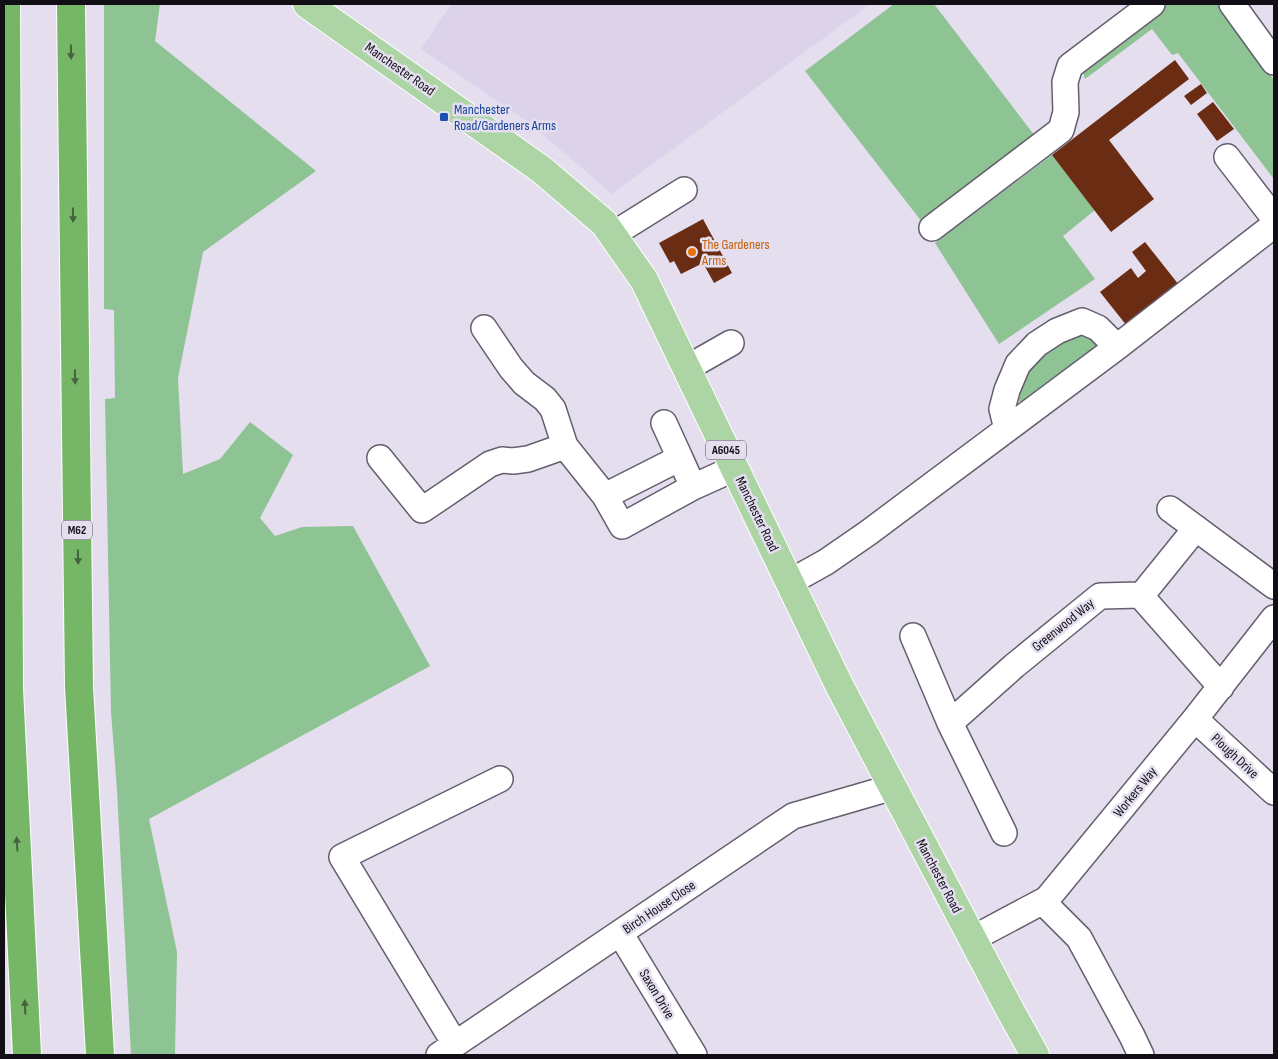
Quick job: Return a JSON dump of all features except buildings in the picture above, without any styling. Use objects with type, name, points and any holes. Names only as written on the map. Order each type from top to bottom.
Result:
[{"type":"highway","points":[[6,4],[9,688],[28,1055]]},
{"type":"highway","name":"M62","points":[[71,4],[79,687],[100,1055]]},
{"type":"main road","name":"Manchester Road","points":[[307,4],[542,170],[604,223],[644,280],[839,685],[1035,1055]]},
{"type":"street","points":[[932,228],[1061,130],[1066,112],[1065,82],[1070,66],[1152,4]]},
{"type":"street","points":[[1232,4],[1274,62]]},
{"type":"street","points":[[1227,158],[1274,218]]},
{"type":"street","points":[[612,235],[684,190]]},
{"type":"street","points":[[790,582],[826,562],[861,538],[1117,347],[1274,225]]},
{"type":"street","points":[[1007,429],[1002,409],[1007,390],[1018,364],[1037,344],[1057,331],[1082,320],[1098,328],[1117,347]]},
{"type":"street","points":[[484,328],[511,368],[524,383],[545,399],[553,408],[565,446],[605,496],[622,526],[735,468]]},
{"type":"street","points":[[687,368],[730,343]]},
{"type":"street","points":[[664,423],[693,488]]},
{"type":"street","points":[[380,458],[422,510],[490,464],[502,460],[528,459],[565,446]]},
{"type":"street","points":[[605,496],[680,458]]},
{"type":"street","points":[[1170,509],[1274,586]]},
{"type":"street","points":[[1196,528],[1141,596],[1221,687]]},
{"type":"street","name":"Greenwood Way","points":[[950,723],[1014,666],[1100,596],[1141,596]]},
{"type":"street","name":"Workers Way","points":[[972,939],[1047,899],[1221,687],[1274,618]]},
{"type":"street","points":[[913,636],[950,723],[1004,833]]},
{"type":"street","name":"Plough Drive","points":[[1195,719],[1274,792]]},
{"type":"street","points":[[447,1050],[342,857],[500,779]]},
{"type":"street","name":"Birch House Close","points":[[447,1050],[793,816],[892,787]]},
{"type":"street","points":[[1042,902],[1079,938],[1141,1055]]},
{"type":"street","name":"Saxon Drive","points":[[620,933],[694,1055]]},
{"type":"shaded area","points":[[451,4],[870,4],[612,194],[528,122],[421,49]]},
{"type":"green space","points":[[104,4],[160,4],[155,41],[316,171],[203,252],[178,378],[183,474],[220,459],[250,422],[293,455],[260,518],[275,536],[302,527],[353,526],[430,666],[149,819],[177,952],[175,1055],[131,1055],[111,711],[105,399],[115,398],[114,310],[104,309]]},
{"type":"green space","points":[[894,4],[934,4],[1035,136],[922,222],[805,71]]},
{"type":"green space","points":[[1166,4],[1219,4],[1274,80],[1274,179],[1178,53],[1172,55],[1152,29],[1085,79],[1083,73],[1088,62]]},
{"type":"green space","points":[[1052,155],[1095,210],[1063,236],[1095,279],[999,344],[935,243]]},
{"type":"green space","points":[[1087,333],[1098,344],[1098,350],[1027,404],[1018,401],[1015,392],[1041,352],[1046,348]]},
{"type":"place","name":"Manchester Road/Gardeners Arms","points":[[444,117]]},
{"type":"place","name":"The Gardeners Arms","points":[[692,252]]}]
